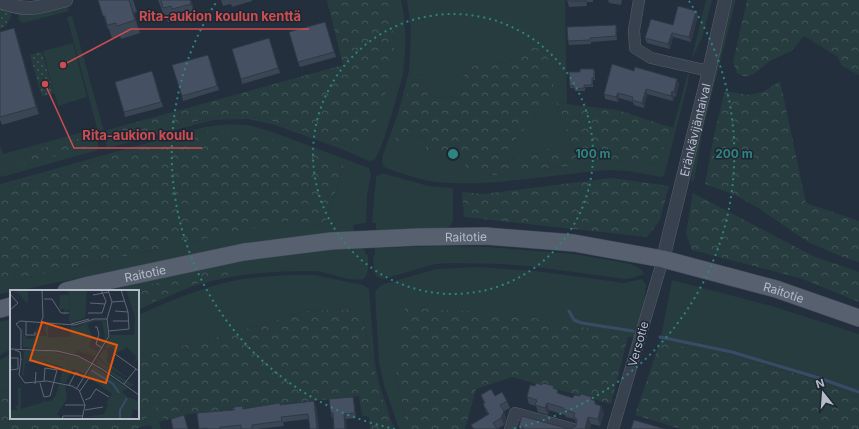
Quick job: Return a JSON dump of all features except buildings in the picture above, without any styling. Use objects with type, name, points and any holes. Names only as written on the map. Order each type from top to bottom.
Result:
[{"type":"main road","name":"Raitotie","points":[[70,290],[244,252],[331,241],[486,236],[574,243],[663,259],[776,289],[859,318]]},
{"type":"main road","points":[[0,309],[10,306]]},
{"type":"street","points":[[0,2],[17,8],[33,9],[66,0]]},
{"type":"street","points":[[639,0],[634,30],[635,48],[651,58],[709,71]]},
{"type":"street","name":"Eränkävijäntaival","points":[[663,259],[725,0]]},
{"type":"street","name":"Versotie","points":[[614,429],[663,259]]},
{"type":"street","points":[[510,429],[515,414],[573,429]]},
{"type":"green space","points":[[327,0],[388,0],[390,6],[395,54],[381,113],[356,149],[266,119],[228,114],[127,137],[115,128],[343,65]]},
{"type":"green space","points":[[388,0],[401,0],[405,28],[404,66],[403,75],[386,133],[375,159],[369,161],[344,150],[275,125],[248,119],[213,120],[108,148],[106,146],[104,132],[22,154],[21,165],[98,144],[98,150],[2,177],[0,175],[0,145],[3,154],[97,128],[67,17],[72,16],[104,131],[115,128],[127,137],[228,114],[266,119],[356,149],[395,54]]},
{"type":"green space","points":[[407,0],[565,0],[567,104],[557,103],[558,114],[568,132],[574,151],[565,154],[553,147],[500,164],[500,157],[539,111],[524,46],[507,64],[479,61],[463,76],[461,97],[434,98],[428,96],[421,73],[397,144],[408,135],[423,137],[426,144],[425,151],[427,154],[461,158],[469,172],[487,176],[617,160],[655,165],[673,128],[688,73],[688,83],[664,176],[661,177],[628,171],[610,170],[496,182],[451,183],[424,180],[388,169],[383,166],[383,155],[399,110],[409,71],[411,31]]},
{"type":"green space","points":[[706,0],[712,0],[702,38],[691,61]]},
{"type":"green space","points":[[731,0],[736,0],[703,129],[694,181],[691,180],[696,143]]},
{"type":"green space","points":[[747,0],[859,0],[859,75],[842,66],[838,57],[804,36],[791,51],[770,61],[754,74],[745,77],[737,73],[733,62]]},
{"type":"green space","points":[[68,6],[69,11],[23,23],[18,17],[18,14],[41,12]]},
{"type":"green space","points":[[0,9],[12,13],[6,26],[0,29]]},
{"type":"green space","points":[[73,43],[87,97],[58,106],[43,51]]},
{"type":"green space","points":[[524,46],[541,49],[552,65],[554,93],[501,157],[500,164],[553,147],[565,154],[574,151],[568,132],[558,115],[557,103],[618,110],[673,128],[655,165],[617,160],[487,176],[469,172],[461,158],[427,154],[425,151],[426,144],[423,137],[408,135],[397,144],[394,144],[414,71],[421,73],[428,96],[434,98],[461,97],[463,76],[479,61],[507,64]]},
{"type":"green space","points":[[42,52],[54,93],[42,97],[30,55]]},
{"type":"green space","points":[[780,81],[806,203],[859,221],[859,262],[840,256],[808,242],[760,209],[735,195],[705,184],[714,135],[725,91],[748,95],[763,92]]},
{"type":"green space","points":[[228,124],[248,125],[270,131],[369,168],[371,175],[367,195],[366,223],[356,224],[353,226],[355,232],[242,245],[20,290],[10,290],[10,292],[0,294],[0,283],[288,221],[324,226],[344,163],[207,131],[125,152],[0,189],[0,184],[205,127]]},
{"type":"green space","points":[[207,131],[248,132],[344,163],[324,226],[288,221],[0,283],[0,189],[125,152]]},
{"type":"green space","points":[[95,134],[98,144],[21,166],[21,154]]},
{"type":"green space","points":[[382,173],[428,186],[453,188],[453,220],[451,225],[445,229],[376,230],[376,223],[372,223],[376,177]]},
{"type":"green space","points":[[611,178],[669,186],[660,220],[647,237],[464,217],[462,192],[483,194]]},
{"type":"green space","points":[[693,193],[813,256],[859,272],[859,302],[800,278],[692,250],[686,233]]},
{"type":"green space","points":[[441,246],[488,247],[574,254],[631,264],[641,269],[644,274],[625,279],[536,267],[502,264],[449,263],[435,264],[383,279],[377,277],[374,271],[373,256],[375,255],[375,248]]},
{"type":"green space","points":[[364,248],[366,255],[368,255],[368,271],[365,277],[357,280],[318,271],[282,272],[237,276],[194,286],[139,310],[139,290],[112,290],[171,275],[234,262],[267,256],[331,249]]},
{"type":"green space","points":[[237,266],[237,273],[193,284],[139,308],[139,290],[131,290],[170,279]]},
{"type":"green space","points":[[476,267],[536,271],[624,283],[642,279],[646,285],[644,305],[635,338],[508,313],[396,375],[406,429],[399,429],[384,385],[379,363],[375,292],[381,285],[436,269]]},
{"type":"green space","points":[[286,275],[314,275],[363,285],[369,289],[375,364],[380,386],[394,429],[392,429],[379,385],[361,309],[306,311],[222,336],[139,357],[139,315],[211,286],[243,279]]},
{"type":"green space","points":[[672,280],[772,306],[859,334],[859,398],[818,380],[730,356],[660,342]]},
{"type":"green space","points":[[405,308],[508,313],[628,336],[611,404],[512,377],[476,389],[465,429],[406,429],[396,375]]},
{"type":"green space","points":[[361,309],[367,340],[392,429],[370,429],[369,417],[362,415],[359,396],[188,414],[166,420],[161,417],[156,408],[153,408],[144,421],[145,426],[136,429],[0,429],[0,392],[10,389],[10,419],[139,419],[139,357],[222,336],[306,311]]},
{"type":"green space","points":[[10,319],[10,350],[0,355],[0,322]]},
{"type":"green space","points":[[660,342],[730,356],[818,380],[859,398],[859,429],[681,429],[635,415]]},
{"type":"green space","points":[[10,355],[10,389],[0,392],[0,360]]},
{"type":"green space","points":[[153,408],[156,408],[161,417],[166,420],[159,422],[161,429],[152,429],[151,425],[145,426],[144,421]]},
{"type":"waterway","points":[[569,311],[574,320],[582,323],[633,331]]},
{"type":"waterway","points":[[660,337],[732,352],[819,378],[859,392]]},
{"type":"place","name":"Rita-aukion koulun kenttä","points":[[63,65]]},
{"type":"place","name":"Rita-aukion koulu","points":[[45,84]]}]
